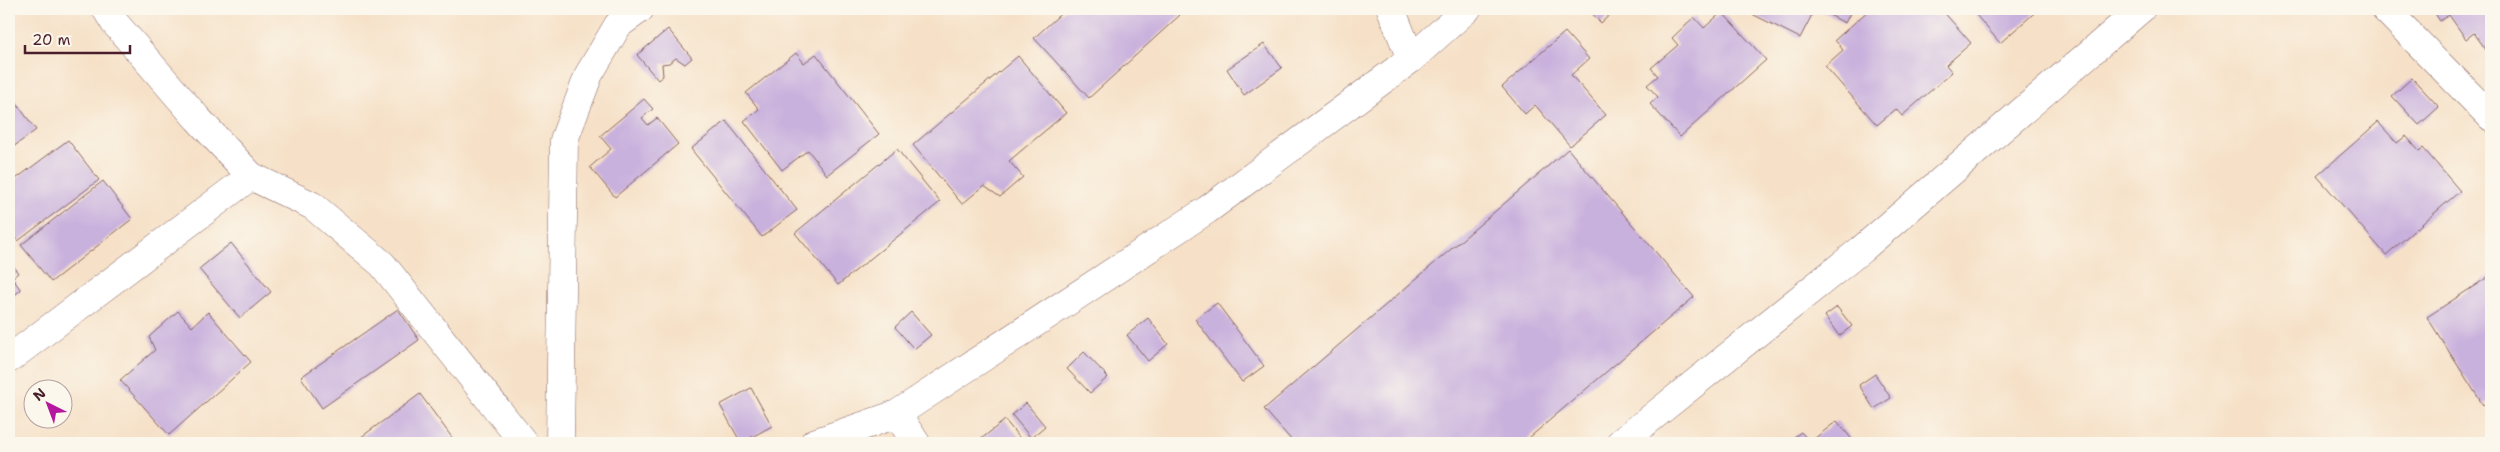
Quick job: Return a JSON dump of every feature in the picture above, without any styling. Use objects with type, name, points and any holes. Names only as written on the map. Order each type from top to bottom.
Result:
[{"type":"street","points":[[106,9],[114,22],[197,118],[251,176],[313,206],[382,264],[524,443]]},
{"type":"street","points":[[560,443],[564,140],[588,74],[618,25],[640,9]]},
{"type":"street","points":[[1391,9],[1411,59]]},
{"type":"street","points":[[814,443],[897,414],[1207,210],[1411,59],[1467,9]]},
{"type":"street","points":[[1620,443],[1862,249],[2141,9]]},
{"type":"street","points":[[2385,9],[2491,117]]},
{"type":"street","points":[[9,359],[251,176]]},
{"type":"street","points":[[897,414],[916,443]]},
{"type":"building","points":[[1066,9],[1175,9],[1180,15],[1089,98],[1034,38]]},
{"type":"building","points":[[1588,9],[1616,9],[1601,23]]},
{"type":"building","points":[[1755,9],[1815,9],[1800,38],[1752,14]]},
{"type":"building","points":[[1818,9],[1852,9],[1845,23]]},
{"type":"building","points":[[1870,9],[1941,9],[1971,43],[1946,65],[1952,72],[1902,116],[1896,109],[1877,125],[1825,66],[1843,50],[1835,40]]},
{"type":"building","points":[[1971,9],[2039,9],[2000,43]]},
{"type":"building","points":[[2432,9],[2491,9],[2491,52],[2489,54],[2474,33],[2466,39],[2449,15],[2440,21]]},
{"type":"building","points":[[1722,12],[1766,60],[1680,137],[1650,104],[1658,97],[1647,85],[1658,76],[1651,68],[1678,45],[1672,38],[1694,17],[1704,28]]},
{"type":"building","points":[[668,29],[692,58],[685,64],[676,58],[669,63],[662,64],[663,76],[658,80],[637,55]]},
{"type":"building","points":[[1565,32],[1589,59],[1571,75],[1606,115],[1570,146],[1535,105],[1525,114],[1502,87]]},
{"type":"building","points":[[1264,44],[1282,68],[1244,95],[1227,69]]},
{"type":"building","points":[[796,53],[804,63],[816,54],[879,134],[827,175],[808,150],[782,170],[744,121],[759,109],[746,93]]},
{"type":"building","points":[[1018,56],[1066,113],[1009,161],[1023,177],[1000,197],[984,186],[962,204],[913,145]]},
{"type":"building","points":[[2412,78],[2439,107],[2419,125],[2392,96]]},
{"type":"building","points":[[9,93],[36,130],[9,150]]},
{"type":"building","points":[[644,99],[653,109],[642,118],[648,125],[657,118],[678,144],[615,197],[590,167],[611,149],[600,136]]},
{"type":"building","points":[[726,121],[797,210],[762,237],[691,149]]},
{"type":"building","points":[[2378,122],[2397,143],[2406,136],[2419,151],[2423,148],[2460,191],[2386,255],[2317,176]]},
{"type":"building","points":[[68,140],[99,180],[18,241],[9,230],[9,184]]},
{"type":"building","points":[[897,149],[940,202],[838,285],[795,233]]},
{"type":"building","points":[[1568,149],[1694,297],[1523,443],[1294,443],[1264,409]]},
{"type":"building","points":[[103,181],[132,219],[51,282],[21,245]]},
{"type":"building","points":[[231,243],[271,292],[240,318],[199,269]]},
{"type":"building","points":[[9,260],[18,273],[12,278],[21,290],[9,299]]},
{"type":"building","points":[[2491,275],[2491,400],[2483,405],[2427,317]]},
{"type":"building","points":[[1217,303],[1264,366],[1242,382],[1195,319]]},
{"type":"building","points":[[1837,307],[1852,326],[1839,336],[1825,316]]},
{"type":"building","points":[[398,309],[419,340],[322,408],[301,377]]},
{"type":"building","points":[[178,311],[192,327],[208,312],[251,362],[169,435],[120,380],[155,350],[149,337]]},
{"type":"building","points":[[911,312],[931,335],[914,349],[895,327]]},
{"type":"building","points":[[1148,318],[1168,344],[1148,361],[1127,335]]},
{"type":"building","points":[[1084,352],[1108,377],[1090,393],[1067,369]]},
{"type":"building","points":[[1875,374],[1891,398],[1874,409],[1859,385]]},
{"type":"building","points":[[751,388],[772,426],[741,443],[720,405]]},
{"type":"building","points":[[420,394],[456,443],[353,443]]},
{"type":"building","points":[[1026,403],[1045,426],[1031,438],[1012,415]]},
{"type":"building","points":[[1005,420],[1023,442],[976,443]]},
{"type":"building","points":[[1837,421],[1855,443],[1786,443],[1801,432],[1810,442]]}]
